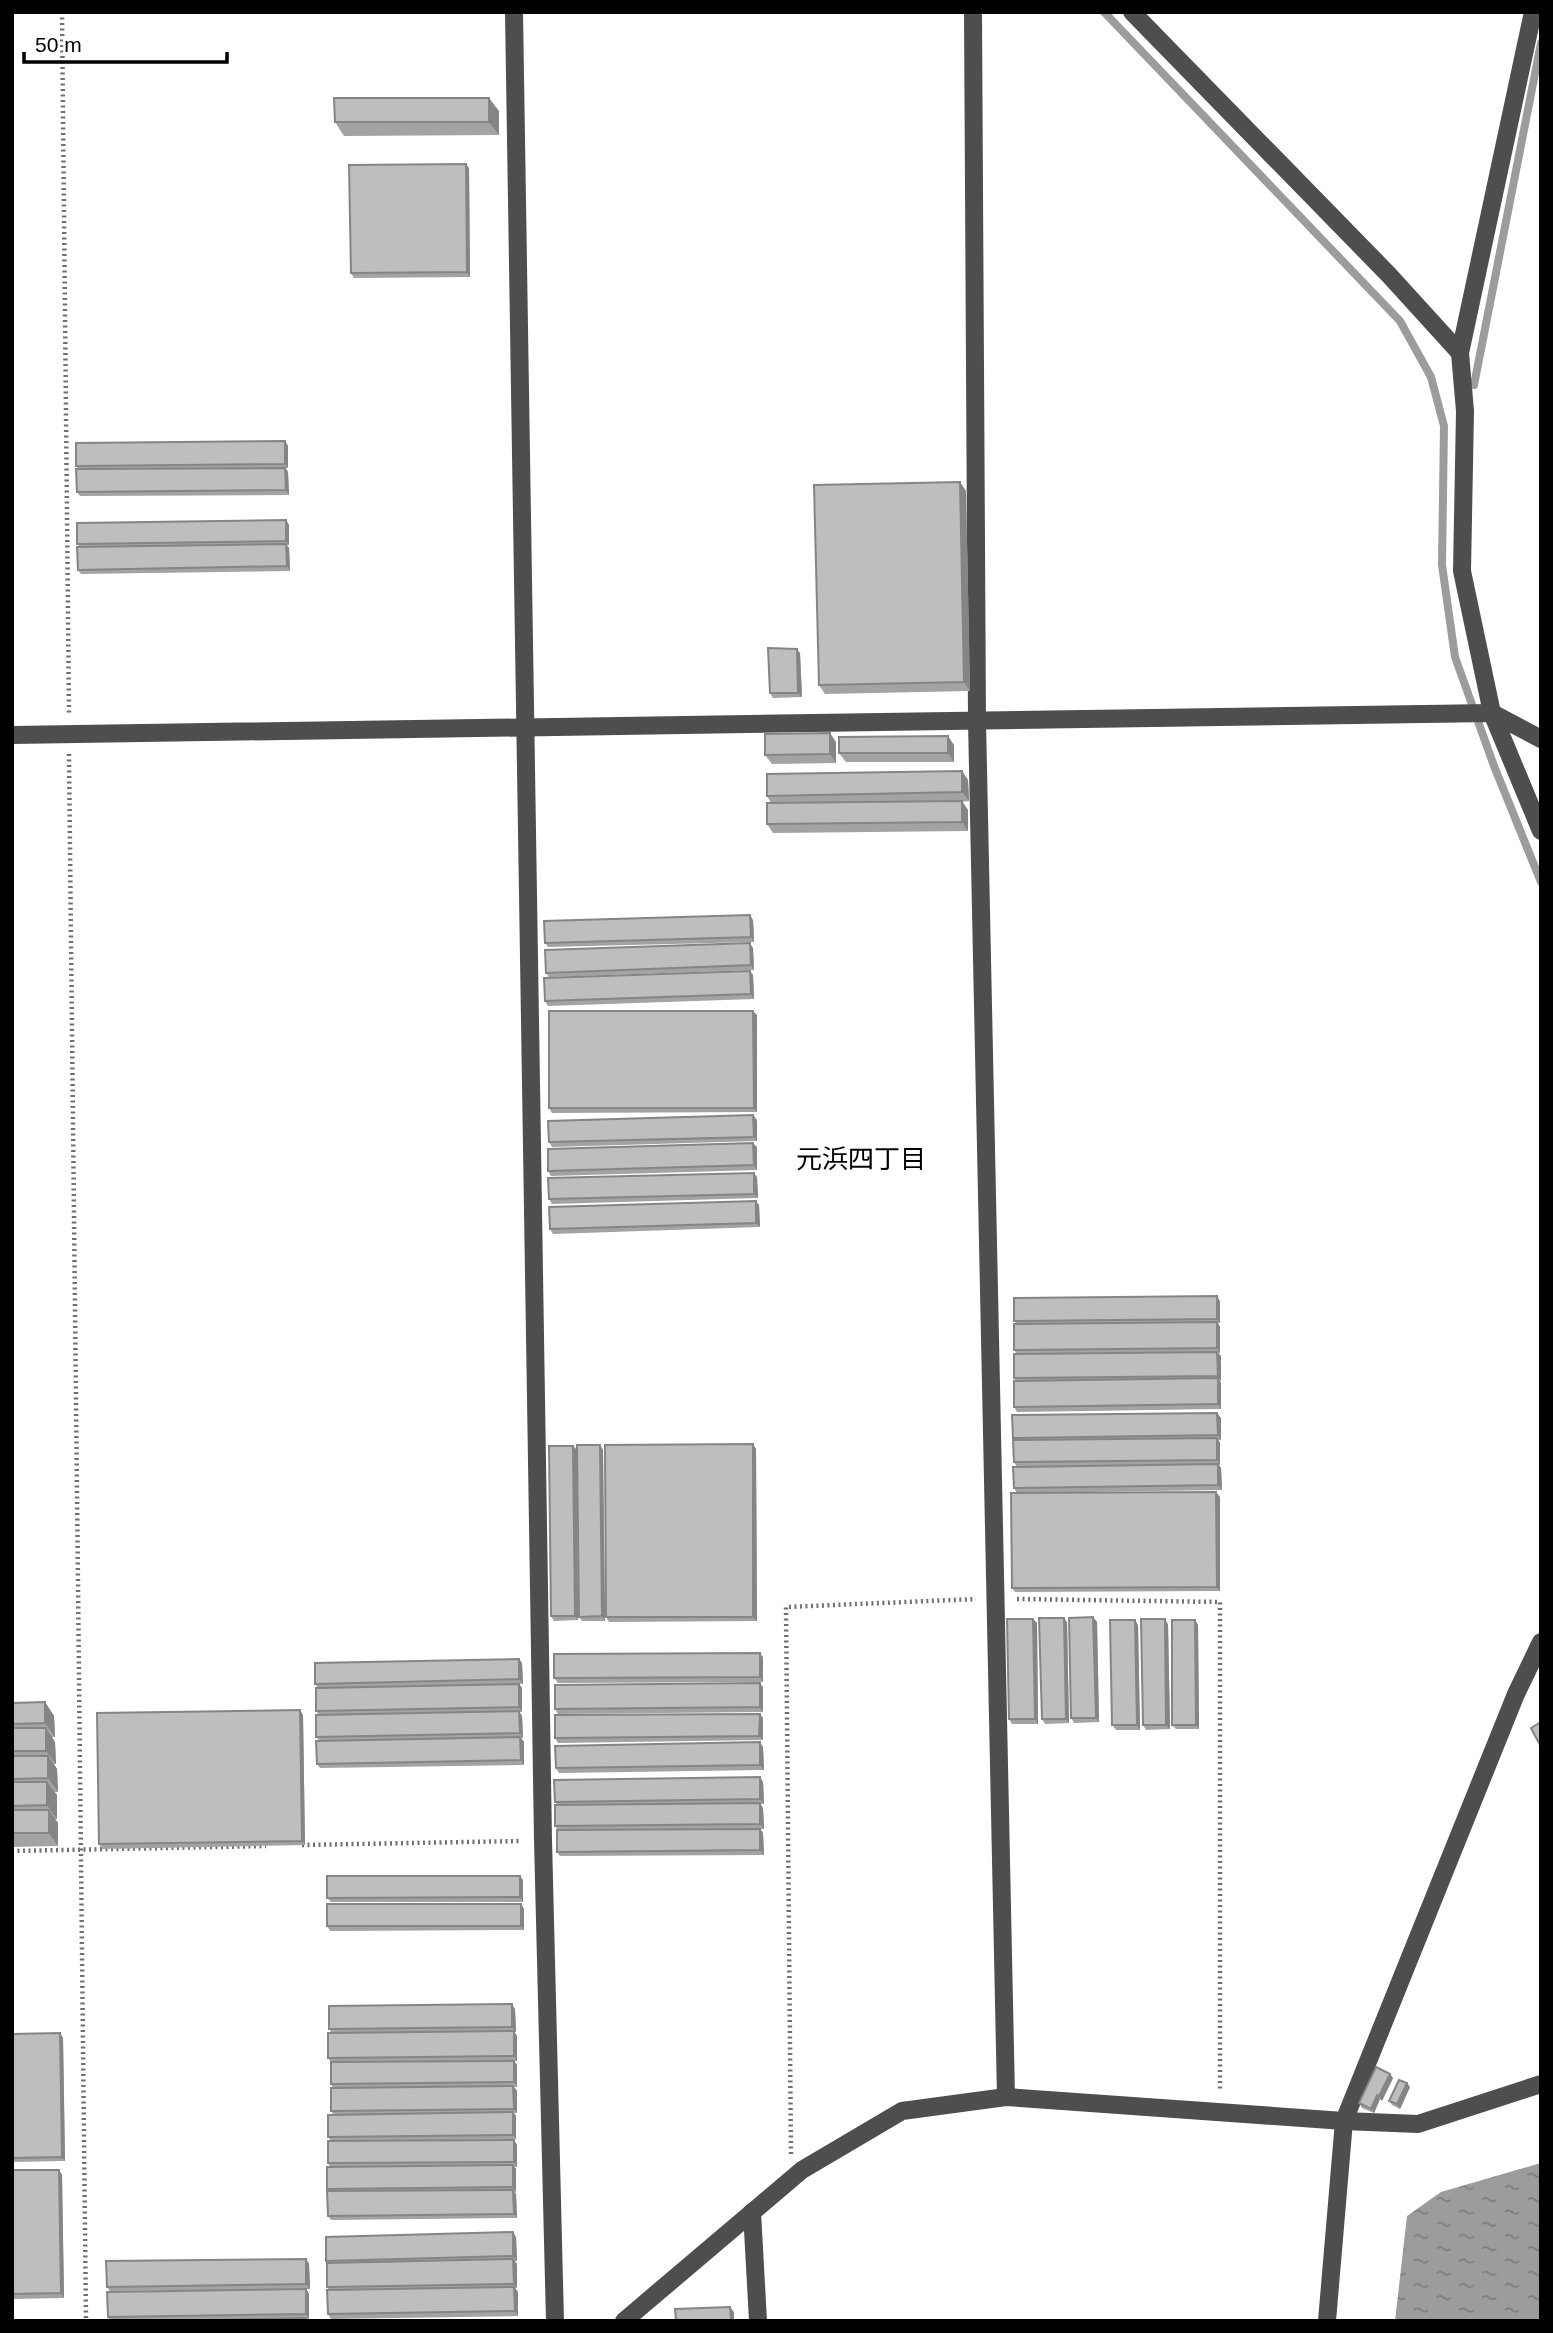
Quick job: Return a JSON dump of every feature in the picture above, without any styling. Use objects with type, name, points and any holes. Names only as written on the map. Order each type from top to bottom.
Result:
[{"type":"street","points":[[514,12],[543,1840],[555,2321]]},
{"type":"street","points":[[974,12],[977,720],[1006,2097]]},
{"type":"street","points":[[1132,12],[1388,275],[1460,353]]},
{"type":"street","points":[[1533,12],[1460,353],[1465,411],[1462,571],[1492,713],[1541,831]]},
{"type":"street","points":[[12,735],[1492,713],[1541,739]]},
{"type":"street","points":[[1327,2321],[1343,2122],[1516,1694],[1541,1642]]},
{"type":"street","points":[[624,2321],[802,2170],[902,2111],[1006,2097],[1343,2122],[1418,2124],[1541,2084]]},
{"type":"street","points":[[752,2212],[758,2321]]},
{"type":"path","points":[[62,12],[86,2321]]},
{"type":"path","points":[[298,1845],[543,1840]]},
{"type":"path","points":[[12,1851],[271,1846]]},
{"type":"water","points":[[1541,2163],[1541,2321],[1395,2321],[1407,2216],[1441,2192]]},
{"type":"building","points":[[334,98],[489,98],[489,122],[335,122]]},
{"type":"building","points":[[466,164],[467,272],[351,273],[349,165]]},
{"type":"building","points":[[285,441],[285,464],[76,466],[76,443]]},
{"type":"building","points":[[285,468],[286,490],[77,492],[76,469]]},
{"type":"building","points":[[960,482],[964,682],[819,685],[814,485]]},
{"type":"building","points":[[286,520],[286,541],[77,544],[77,523]]},
{"type":"building","points":[[286,544],[287,566],[78,570],[77,547]]},
{"type":"building","points":[[768,648],[797,649],[798,693],[770,693]]},
{"type":"building","points":[[830,733],[830,754],[765,755],[765,734]]},
{"type":"building","points":[[948,736],[948,753],[839,753],[839,737]]},
{"type":"building","points":[[962,771],[962,792],[767,796],[767,774]]},
{"type":"building","points":[[962,801],[962,822],[767,824],[767,803]]},
{"type":"building","points":[[750,915],[751,937],[545,943],[544,921]]},
{"type":"building","points":[[750,943],[751,965],[546,973],[545,950]]},
{"type":"building","points":[[750,971],[751,994],[545,1001],[544,978]]},
{"type":"building","points":[[549,1011],[753,1011],[754,1108],[549,1108]]},
{"type":"building","points":[[753,1115],[754,1137],[549,1142],[548,1121]]},
{"type":"building","points":[[753,1143],[754,1165],[548,1171],[548,1149]]},
{"type":"building","points":[[754,1173],[754,1194],[549,1199],[548,1178]]},
{"type":"building","points":[[756,1201],[756,1223],[550,1229],[549,1207]]},
{"type":"building","points":[[1217,1296],[1217,1319],[1014,1321],[1014,1298]]},
{"type":"building","points":[[1217,1322],[1217,1348],[1014,1350],[1014,1324]]},
{"type":"building","points":[[1217,1352],[1218,1376],[1014,1378],[1014,1354]]},
{"type":"building","points":[[1218,1378],[1218,1404],[1014,1407],[1014,1381]]},
{"type":"building","points":[[1217,1413],[1218,1435],[1013,1438],[1012,1415]]},
{"type":"building","points":[[1217,1438],[1217,1460],[1014,1462],[1013,1440]]},
{"type":"building","points":[[753,1444],[753,1617],[606,1617],[605,1445]]},
{"type":"building","points":[[577,1445],[600,1445],[602,1616],[579,1617]]},
{"type":"building","points":[[549,1446],[573,1446],[575,1616],[551,1616]]},
{"type":"building","points":[[1218,1464],[1218,1485],[1014,1488],[1013,1467]]},
{"type":"building","points":[[1216,1492],[1217,1587],[1012,1588],[1011,1493]]},
{"type":"building","points":[[1093,1617],[1096,1718],[1071,1718],[1069,1618]]},
{"type":"building","points":[[1039,1618],[1064,1618],[1066,1719],[1042,1719]]},
{"type":"building","points":[[1007,1619],[1033,1619],[1035,1719],[1009,1719]]},
{"type":"building","points":[[1141,1619],[1165,1619],[1166,1725],[1143,1725]]},
{"type":"building","points":[[1110,1620],[1135,1620],[1137,1725],[1112,1725]]},
{"type":"building","points":[[1172,1620],[1195,1620],[1196,1725],[1172,1725]]},
{"type":"building","points":[[760,1653],[760,1677],[554,1678],[554,1654]]},
{"type":"building","points":[[519,1659],[519,1679],[315,1684],[315,1663]]},
{"type":"building","points":[[760,1683],[760,1707],[555,1709],[555,1685]]},
{"type":"building","points":[[519,1684],[519,1707],[316,1711],[316,1688]]},
{"type":"building","points":[[45,1702],[45,1723],[12,1724],[12,1703]]},
{"type":"building","points":[[300,1710],[302,1841],[99,1844],[97,1713]]},
{"type":"building","points":[[519,1711],[520,1733],[316,1737],[316,1715]]},
{"type":"building","points":[[760,1714],[759,1736],[555,1738],[555,1715]]},
{"type":"building","points":[[1541,1722],[1541,1747],[1531,1728]]},
{"type":"building","points":[[12,1728],[46,1728],[46,1751],[12,1751]]},
{"type":"building","points":[[520,1737],[521,1760],[317,1764],[316,1741]]},
{"type":"building","points":[[760,1742],[760,1765],[556,1768],[555,1746]]},
{"type":"building","points":[[12,1756],[48,1756],[48,1778],[12,1779]]},
{"type":"building","points":[[760,1777],[760,1799],[555,1802],[554,1780]]},
{"type":"building","points":[[12,1782],[47,1782],[47,1805],[12,1806]]},
{"type":"building","points":[[760,1803],[760,1824],[555,1826],[555,1805]]},
{"type":"building","points":[[12,1810],[49,1810],[49,1833],[12,1833]]},
{"type":"building","points":[[760,1829],[760,1850],[557,1852],[557,1830]]},
{"type":"building","points":[[327,1876],[520,1876],[520,1897],[327,1898]]},
{"type":"building","points":[[327,1904],[521,1904],[521,1926],[327,1926]]},
{"type":"building","points":[[512,2004],[512,2027],[329,2029],[329,2006]]},
{"type":"building","points":[[514,2031],[514,2056],[328,2058],[328,2033]]},
{"type":"building","points":[[60,2033],[62,2157],[12,2158],[12,2034]]},
{"type":"building","points":[[514,2061],[514,2082],[331,2084],[331,2062]]},
{"type":"building","points":[[1376,2067],[1390,2074],[1371,2109],[1359,2103]]},
{"type":"building","points":[[1399,2080],[1407,2083],[1397,2104],[1389,2101]]},
{"type":"building","points":[[513,2086],[514,2109],[331,2111],[331,2088]]},
{"type":"building","points":[[513,2112],[513,2135],[328,2137],[328,2115]]},
{"type":"building","points":[[514,2140],[514,2162],[328,2163],[328,2141]]},
{"type":"building","points":[[513,2165],[513,2187],[327,2189],[327,2167]]},
{"type":"building","points":[[12,2170],[59,2170],[61,2293],[12,2294]]},
{"type":"building","points":[[513,2190],[514,2214],[328,2216],[327,2191]]},
{"type":"building","points":[[513,2232],[513,2256],[326,2261],[326,2237]]},
{"type":"building","points":[[306,2259],[306,2284],[107,2287],[106,2261]]},
{"type":"building","points":[[513,2259],[514,2284],[327,2287],[327,2263]]},
{"type":"building","points":[[514,2287],[515,2311],[328,2314],[327,2290]]},
{"type":"building","points":[[306,2289],[306,2314],[108,2317],[107,2292]]},
{"type":"building","points":[[730,2307],[731,2321],[676,2321],[675,2309]]},
{"type":"building","points":[[306,2318],[306,2321],[163,2321]]},
{"type":"waterway","points":[[1104,12],[1400,321],[1431,377],[1444,426],[1442,565],[1455,657],[1494,766],[1541,882]]},
{"type":"waterway","points":[[1474,385],[1541,43]]},
{"type":"district","name":"元浜四丁目","points":[[861,1159]]}]
